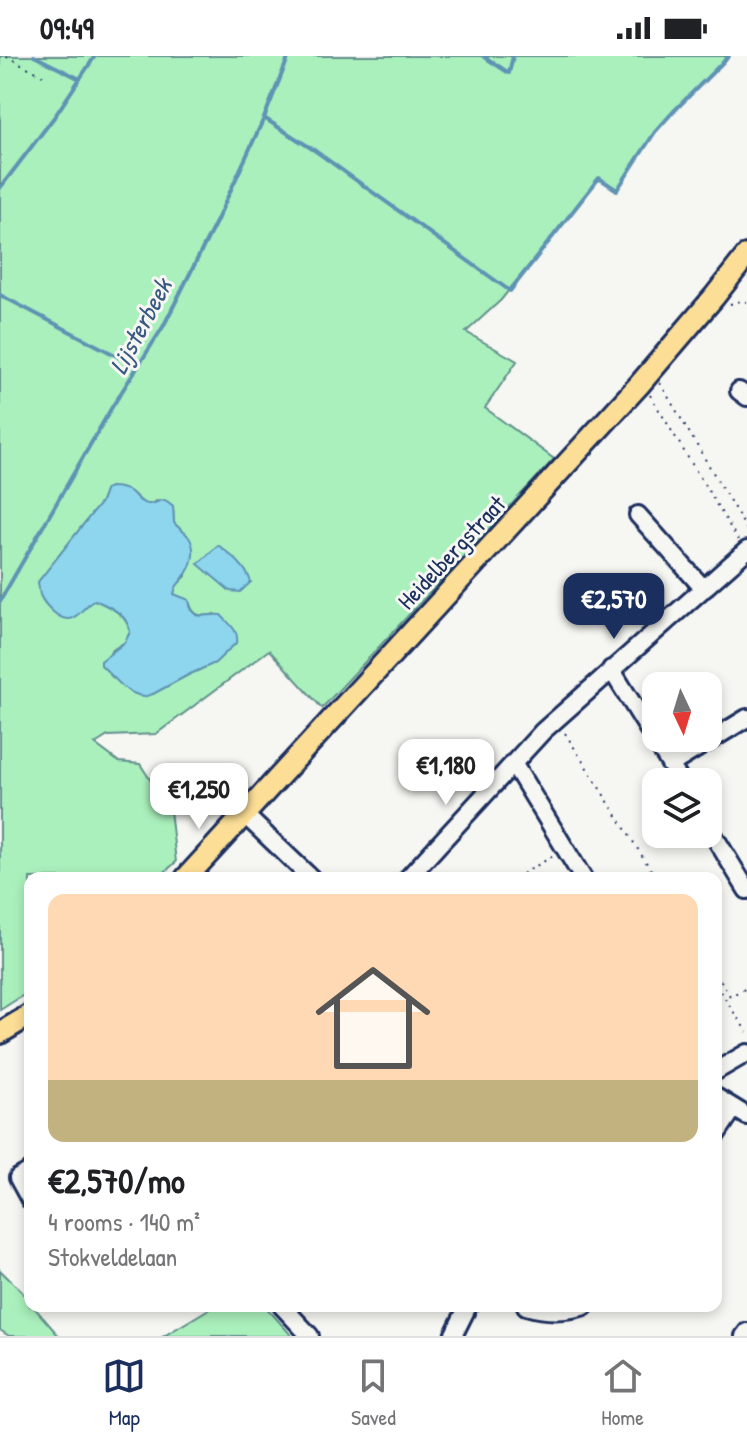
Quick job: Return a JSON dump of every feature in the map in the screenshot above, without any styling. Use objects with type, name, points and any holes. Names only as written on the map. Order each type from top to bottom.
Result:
[{"type":"main road","name":"Heidelbergstraat","points":[[192,872],[741,277],[747,255]]},
{"type":"main road","points":[[0,1033],[24,1019]]},
{"type":"street","points":[[638,515],[704,589]]},
{"type":"street","points":[[413,872],[556,719],[746,551]]},
{"type":"street","points":[[611,669],[672,768]]},
{"type":"street","points":[[670,765],[747,718]]},
{"type":"street","points":[[513,763],[579,872]]},
{"type":"street","points":[[245,815],[305,872]]},
{"type":"street","points":[[722,843],[741,865],[747,890]]},
{"type":"street","points":[[722,1067],[747,1053]]},
{"type":"street","points":[[722,1101],[740,1112],[722,1129]]},
{"type":"street","points":[[288,1312],[310,1336]]},
{"type":"street","points":[[453,1336],[465,1312]]},
{"type":"path","points":[[6,56],[48,78]]},
{"type":"path","points":[[725,305],[747,302]]},
{"type":"path","points":[[659,381],[747,530]]},
{"type":"path","points":[[649,393],[746,551]]},
{"type":"path","points":[[556,719],[652,872]]},
{"type":"path","points":[[526,872],[566,849]]},
{"type":"path","points":[[722,984],[730,996],[747,988]]},
{"type":"path","points":[[722,994],[747,1032]]},
{"type":"green space","points":[[0,56],[729,56],[655,132],[617,190],[599,178],[501,300],[466,332],[517,361],[485,408],[554,459],[322,708],[269,650],[156,734],[108,736],[95,744],[119,762],[140,764],[170,810],[176,862],[165,872],[24,872],[24,995],[0,1010]],"holes":[[[106,489],[131,492],[149,505],[156,501],[173,506],[174,523],[187,535],[186,576],[175,587],[174,595],[189,600],[192,610],[198,614],[215,614],[237,642],[215,663],[153,694],[112,677],[105,668],[111,651],[125,642],[130,632],[122,616],[95,600],[64,618],[44,602],[38,582],[101,502]]]},
{"type":"green space","points":[[0,1270],[24,1295],[24,1312],[38,1312],[59,1336],[9,1336],[0,1330]]},
{"type":"green space","points":[[204,1312],[270,1312],[292,1336],[164,1336]]},
{"type":"water","points":[[110,487],[131,492],[145,504],[163,500],[173,506],[174,523],[188,536],[193,546],[189,569],[174,594],[189,600],[196,615],[221,615],[237,638],[237,642],[215,663],[143,697],[123,687],[101,665],[101,661],[125,642],[130,632],[126,620],[112,608],[95,600],[76,616],[65,619],[48,607],[39,592],[38,582]]},
{"type":"water","points":[[218,545],[238,561],[249,576],[251,582],[240,592],[230,591],[198,564]]},
{"type":"waterway","points":[[34,56],[80,79]]},
{"type":"waterway","points":[[0,188],[55,116],[95,56]]},
{"type":"waterway","name":"Lijsterbeek","points":[[0,601],[112,407],[163,327],[216,222],[289,56]]},
{"type":"waterway","points":[[483,56],[509,73],[513,56]]},
{"type":"waterway","points":[[264,118],[314,150],[510,291],[599,178],[617,190],[655,132],[729,56]]},
{"type":"waterway","points":[[0,295],[138,367]]}]
